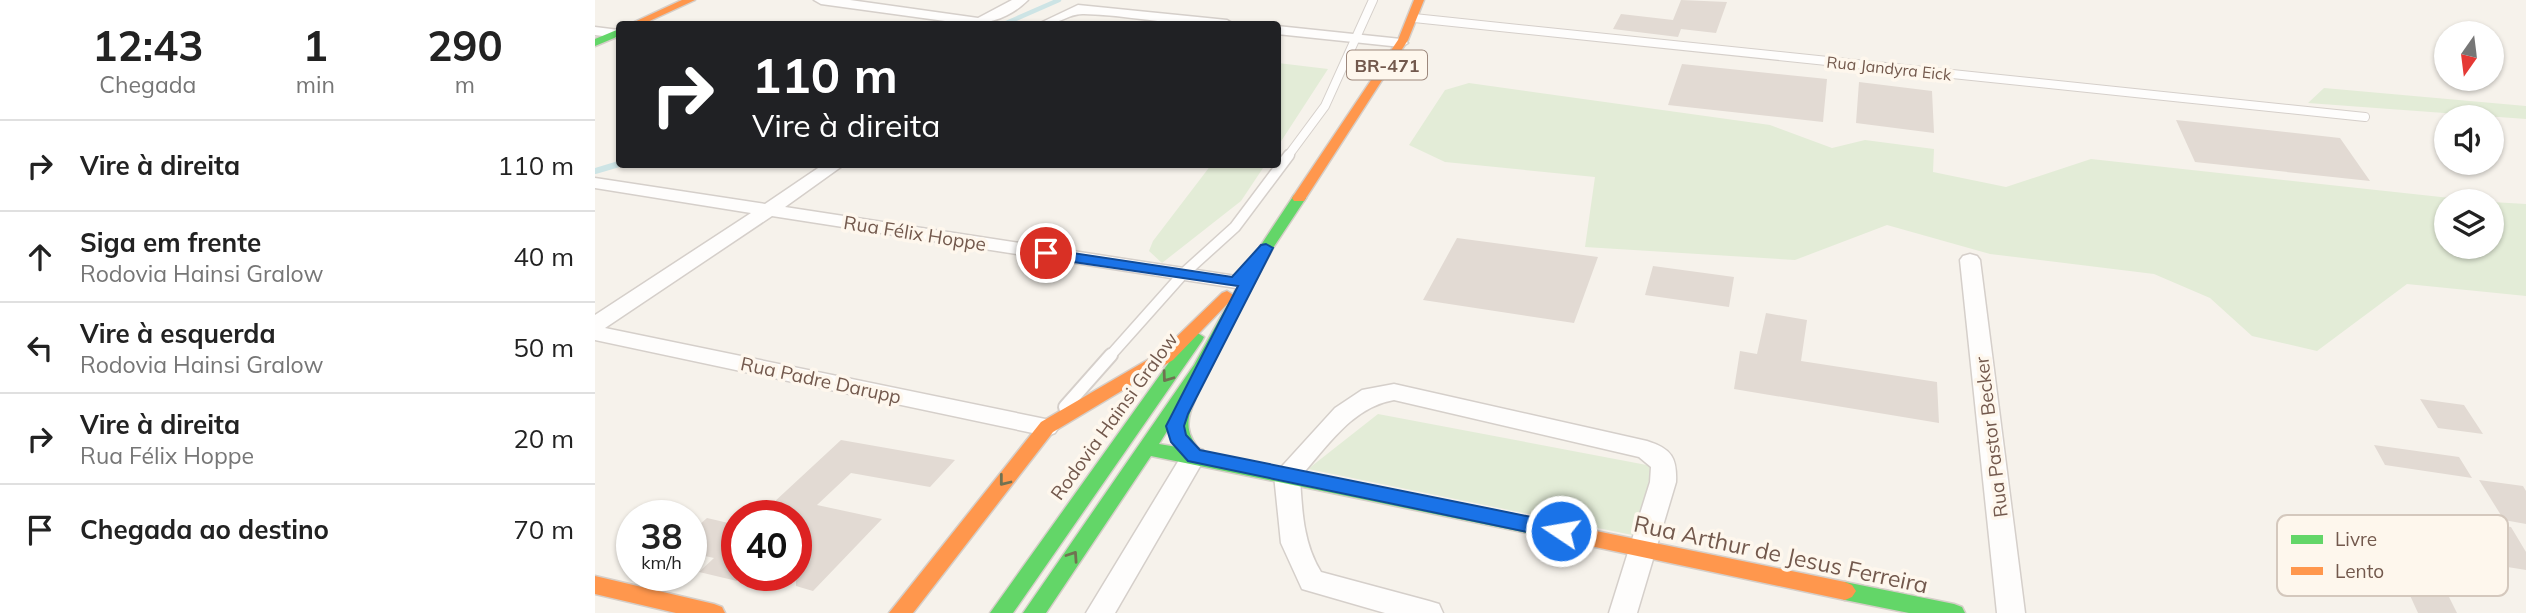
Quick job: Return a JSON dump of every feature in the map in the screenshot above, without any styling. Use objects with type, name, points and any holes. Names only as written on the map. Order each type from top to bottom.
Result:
[{"type":"main road","points":[[642,21],[690,0]]},
{"type":"main road","name":"Rodovia Hainsi Gralow","points":[[1034,613],[1211,350],[1266,248],[1401,43],[1414,18],[1419,0]]},
{"type":"main road","points":[[595,43],[616,34]]},
{"type":"main road","name":"Rodovia Hainsi Gralow","points":[[1002,613],[1113,452],[1231,289],[1266,248]]},
{"type":"main road","points":[[900,613],[1047,427],[1167,356],[1231,289]]},
{"type":"main road","points":[[1194,456],[1177,437],[1175,426],[1211,350]]},
{"type":"main road","name":"Rua Arthur de Jesus Ferreira","points":[[1146,448],[1954,613]]},
{"type":"main road","points":[[595,585],[708,612]]},
{"type":"street","points":[[821,0],[972,21]]},
{"type":"street","points":[[982,21],[1021,0]]},
{"type":"street","points":[[1051,21],[1072,10],[1194,21]]},
{"type":"street","points":[[1281,30],[1401,43]]},
{"type":"street","points":[[595,31],[616,33]]},
{"type":"street","points":[[595,325],[831,168]]},
{"type":"street","name":"Rua Félix Hoppe","points":[[595,183],[1184,274],[1231,289]]},
{"type":"street","name":"Rua Pastor Becker","points":[[1971,260],[2011,613]]},
{"type":"street","name":"Rua Padre Darupp","points":[[595,333],[1047,427]]},
{"type":"street","points":[[1429,613],[1312,581],[1298,560],[1289,519],[1287,475],[1343,414],[1370,396],[1394,392],[1647,450],[1664,463],[1663,482],[1623,613]]},
{"type":"street","points":[[1100,613],[1194,456]]},
{"type":"lane","points":[[1281,165],[1325,106],[1373,0]]},
{"type":"lane","name":"Rua Jandyra Eick","points":[[1414,18],[2365,117]]},
{"type":"lane","points":[[1047,427],[1184,274],[1235,227],[1279,168]]},
{"type":"green space","points":[[1281,63],[1328,69],[1281,141]]},
{"type":"green space","points":[[1469,83],[1770,125],[1832,148],[1865,140],[1934,149],[1933,172],[2006,187],[2091,159],[2434,196],[2434,259],[2504,259],[2504,203],[2526,204],[2526,296],[2407,284],[2317,351],[2252,336],[2210,298],[2154,274],[1990,254],[1887,225],[1795,260],[1585,247],[1595,177],[1445,162],[1409,145],[1445,90]]},
{"type":"green space","points":[[2324,88],[2526,106],[2526,119],[2504,117],[2504,105],[2434,105],[2434,112],[2308,103]]},
{"type":"green space","points":[[1209,168],[1263,168],[1241,201],[1162,263],[1149,251],[1153,241]]},
{"type":"green space","points":[[1378,414],[1652,466],[1637,536],[1308,469]]},
{"type":"building","points":[[1681,0],[1727,2],[1716,33],[1681,29],[1678,37],[1613,29],[1621,14],[1673,20]]},
{"type":"building","points":[[1682,64],[1827,79],[1823,122],[1668,105]]},
{"type":"building","points":[[1859,82],[1932,91],[1934,133],[1856,123]]},
{"type":"building","points":[[2176,120],[2340,138],[2370,181],[2195,162]]},
{"type":"building","points":[[1457,238],[1598,257],[1574,323],[1423,300]]},
{"type":"building","points":[[1653,266],[1734,277],[1729,307],[1645,295]]},
{"type":"building","points":[[1766,313],[1807,320],[1801,361],[1937,382],[1939,423],[1734,389],[1740,351],[1757,354]]},
{"type":"building","points":[[2420,399],[2464,405],[2483,434],[2438,428]]},
{"type":"building","points":[[841,440],[955,460],[930,487],[851,473],[817,505],[882,519],[813,591],[812,500],[776,500]]},
{"type":"building","points":[[2374,445],[2459,457],[2472,478],[2385,465]]},
{"type":"building","points":[[2479,480],[2523,486],[2526,491],[2526,524],[2508,521],[2508,515],[2501,515]]},
{"type":"building","points":[[707,518],[721,521],[721,577],[707,574],[707,565],[714,558],[707,556]]},
{"type":"building","points":[[2508,526],[2511,527],[2526,552],[2526,570],[2508,567]]},
{"type":"building","points":[[2410,596],[2448,596],[2457,613],[2418,613]]},
{"type":"waterway","points":[[1011,21],[1059,0]]},
{"type":"waterway","points":[[595,171],[616,165]]},
{"type":"traffic: fast","points":[[595,43],[616,33]]},
{"type":"traffic: fast","points":[[1034,613],[1201,367],[1266,248],[1299,198]]},
{"type":"traffic: fast","points":[[1001,613],[1196,337]]},
{"type":"traffic: fast","points":[[1186,400],[1178,430],[1194,456]]},
{"type":"traffic: fast","points":[[1146,448],[1562,532]]},
{"type":"traffic: fast","points":[[1845,591],[1954,613]]},
{"type":"traffic: slow","points":[[642,21],[690,0]]},
{"type":"traffic: slow","points":[[1299,198],[1403,40],[1419,0]]},
{"type":"traffic: slow","points":[[900,613],[1047,427],[1167,356],[1227,296]]},
{"type":"traffic: slow","points":[[1562,532],[1845,591]]},
{"type":"traffic: slow","points":[[595,585],[714,613]]},
{"type":"route","points":[[1046,253],[1236,282],[1266,248],[1179,414],[1175,426],[1177,437],[1194,456],[1561,531]]}]
